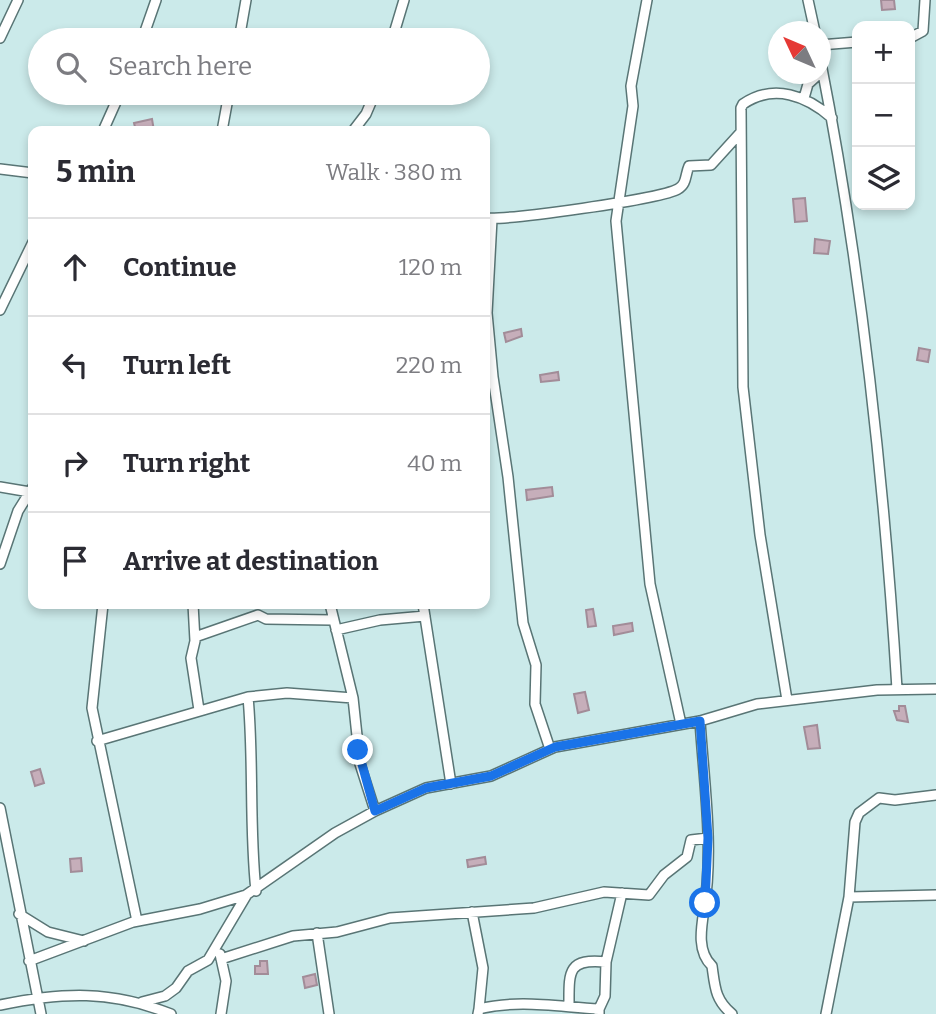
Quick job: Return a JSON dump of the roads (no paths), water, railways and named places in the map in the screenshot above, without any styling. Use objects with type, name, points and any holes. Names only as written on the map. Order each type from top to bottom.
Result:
[{"type":"street","points":[[0,38],[18,0]]},
{"type":"street","points":[[146,28],[156,0]]},
{"type":"street","points":[[241,28],[246,0]]},
{"type":"street","points":[[395,28],[403,0]]},
{"type":"street","points":[[647,0],[631,86],[633,106],[616,221],[650,584],[681,724]]},
{"type":"street","points":[[808,0],[813,21]]},
{"type":"street","points":[[915,35],[923,31],[925,0]]},
{"type":"street","points":[[831,44],[852,42]]},
{"type":"street","points":[[804,98],[808,84]]},
{"type":"street","points":[[824,84],[832,118],[869,360],[883,487],[897,689]]},
{"type":"street","points":[[787,700],[760,535],[743,387],[742,106],[746,101],[775,93],[804,98],[832,118]]},
{"type":"street","points":[[105,126],[115,105]]},
{"type":"street","points":[[223,126],[227,105]]},
{"type":"street","points":[[357,126],[370,105]]},
{"type":"street","points":[[490,219],[618,203],[676,191],[684,184],[689,166],[711,164],[741,132]]},
{"type":"street","points":[[0,169],[28,172]]},
{"type":"street","points":[[0,310],[28,252]]},
{"type":"street","points":[[490,345],[508,477],[523,623],[536,665],[535,704],[550,749]]},
{"type":"street","points":[[0,487],[28,490]]},
{"type":"street","points":[[0,564],[18,511],[28,496]]},
{"type":"street","points":[[102,609],[92,708],[137,921]]},
{"type":"street","points":[[193,609],[195,637],[191,658],[198,710]]},
{"type":"street","points":[[331,609],[352,698],[360,764],[375,811]]},
{"type":"street","points":[[424,609],[451,784]]},
{"type":"street","points":[[195,637],[258,615],[266,619],[334,625],[425,616]]},
{"type":"street","points":[[29,961],[137,921],[200,909],[256,891],[324,841],[375,811],[414,793],[491,776],[550,749],[700,721],[732,710],[787,700],[897,689],[936,689]]},
{"type":"street","points":[[97,741],[248,697],[287,693],[352,698]]},
{"type":"street","points":[[248,697],[256,891]]},
{"type":"street","points":[[700,721],[708,838],[703,956],[712,966],[714,991],[720,1003],[732,1014]]},
{"type":"street","points":[[827,1014],[849,897],[855,822],[859,813],[879,798],[895,800],[936,794]]},
{"type":"street","points":[[0,808],[7,830],[19,914],[41,1014]]},
{"type":"street","points":[[221,959],[264,947],[283,938],[390,918],[534,908],[586,895],[622,893],[643,896],[654,892],[664,875],[687,857],[691,840],[708,838]]},
{"type":"street","points":[[472,912],[483,968],[478,1012],[503,1004],[569,1006],[599,1012],[605,996],[606,962],[622,893]]},
{"type":"street","points":[[221,1014],[226,981],[218,947],[220,936],[246,895]]},
{"type":"street","points":[[849,897],[936,895]]},
{"type":"street","points":[[19,914],[55,935],[84,941]]},
{"type":"street","points":[[317,933],[329,1014]]},
{"type":"street","points":[[0,1005],[65,994],[140,1002],[165,996],[176,988],[188,971],[208,960],[218,947]]},
{"type":"street","points":[[569,1006],[569,984],[575,965],[582,961],[606,962]]},
{"type":"street","points":[[140,1002],[151,1010],[171,1014]]}]
